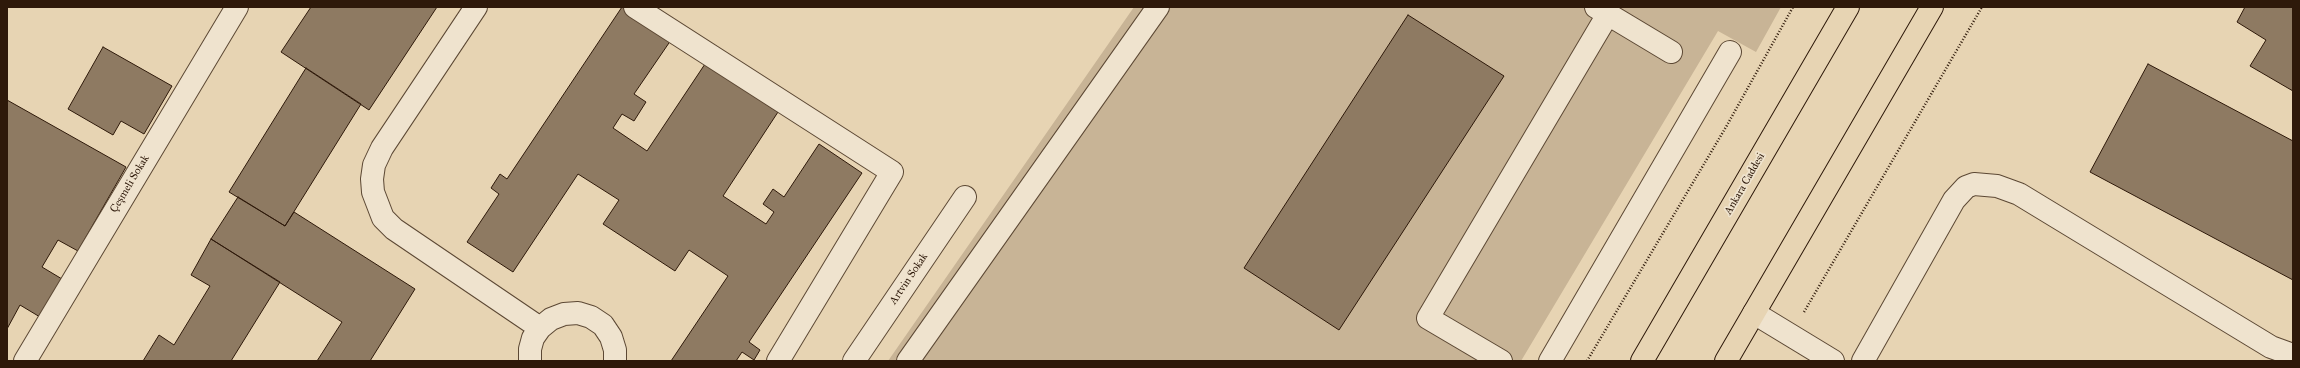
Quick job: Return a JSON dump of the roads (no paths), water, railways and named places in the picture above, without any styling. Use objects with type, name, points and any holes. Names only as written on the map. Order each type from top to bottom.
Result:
[{"type":"main road","name":"Ankara Caddesi","points":[[1642,361],[1848,7]]},
{"type":"main road","points":[[1726,361],[1932,7]]},
{"type":"street","name":"Çeşmeli Sokak","points":[[25,361],[237,7]]},
{"type":"street","points":[[476,7],[382,148],[374,165],[372,179],[373,192],[383,218],[394,229],[540,328]]},
{"type":"street","points":[[635,7],[892,172],[778,361]]},
{"type":"street","points":[[908,361],[1158,7]]},
{"type":"street","points":[[1501,361],[1428,318],[1602,11],[1671,52]]},
{"type":"street","points":[[1550,361],[1730,52]]},
{"type":"street","points":[[1863,361],[1954,200],[1966,187],[1974,184],[1997,186],[2019,194],[2271,347],[2293,355]]},
{"type":"street","name":"Artvin Sokak","points":[[854,361],[965,197]]},
{"type":"street","points":[[530,361],[532,343],[540,328],[551,319],[564,314],[578,313],[591,317],[603,325],[611,337],[615,350],[615,361]]},
{"type":"street","points":[[1754,313],[1833,361]]}]
